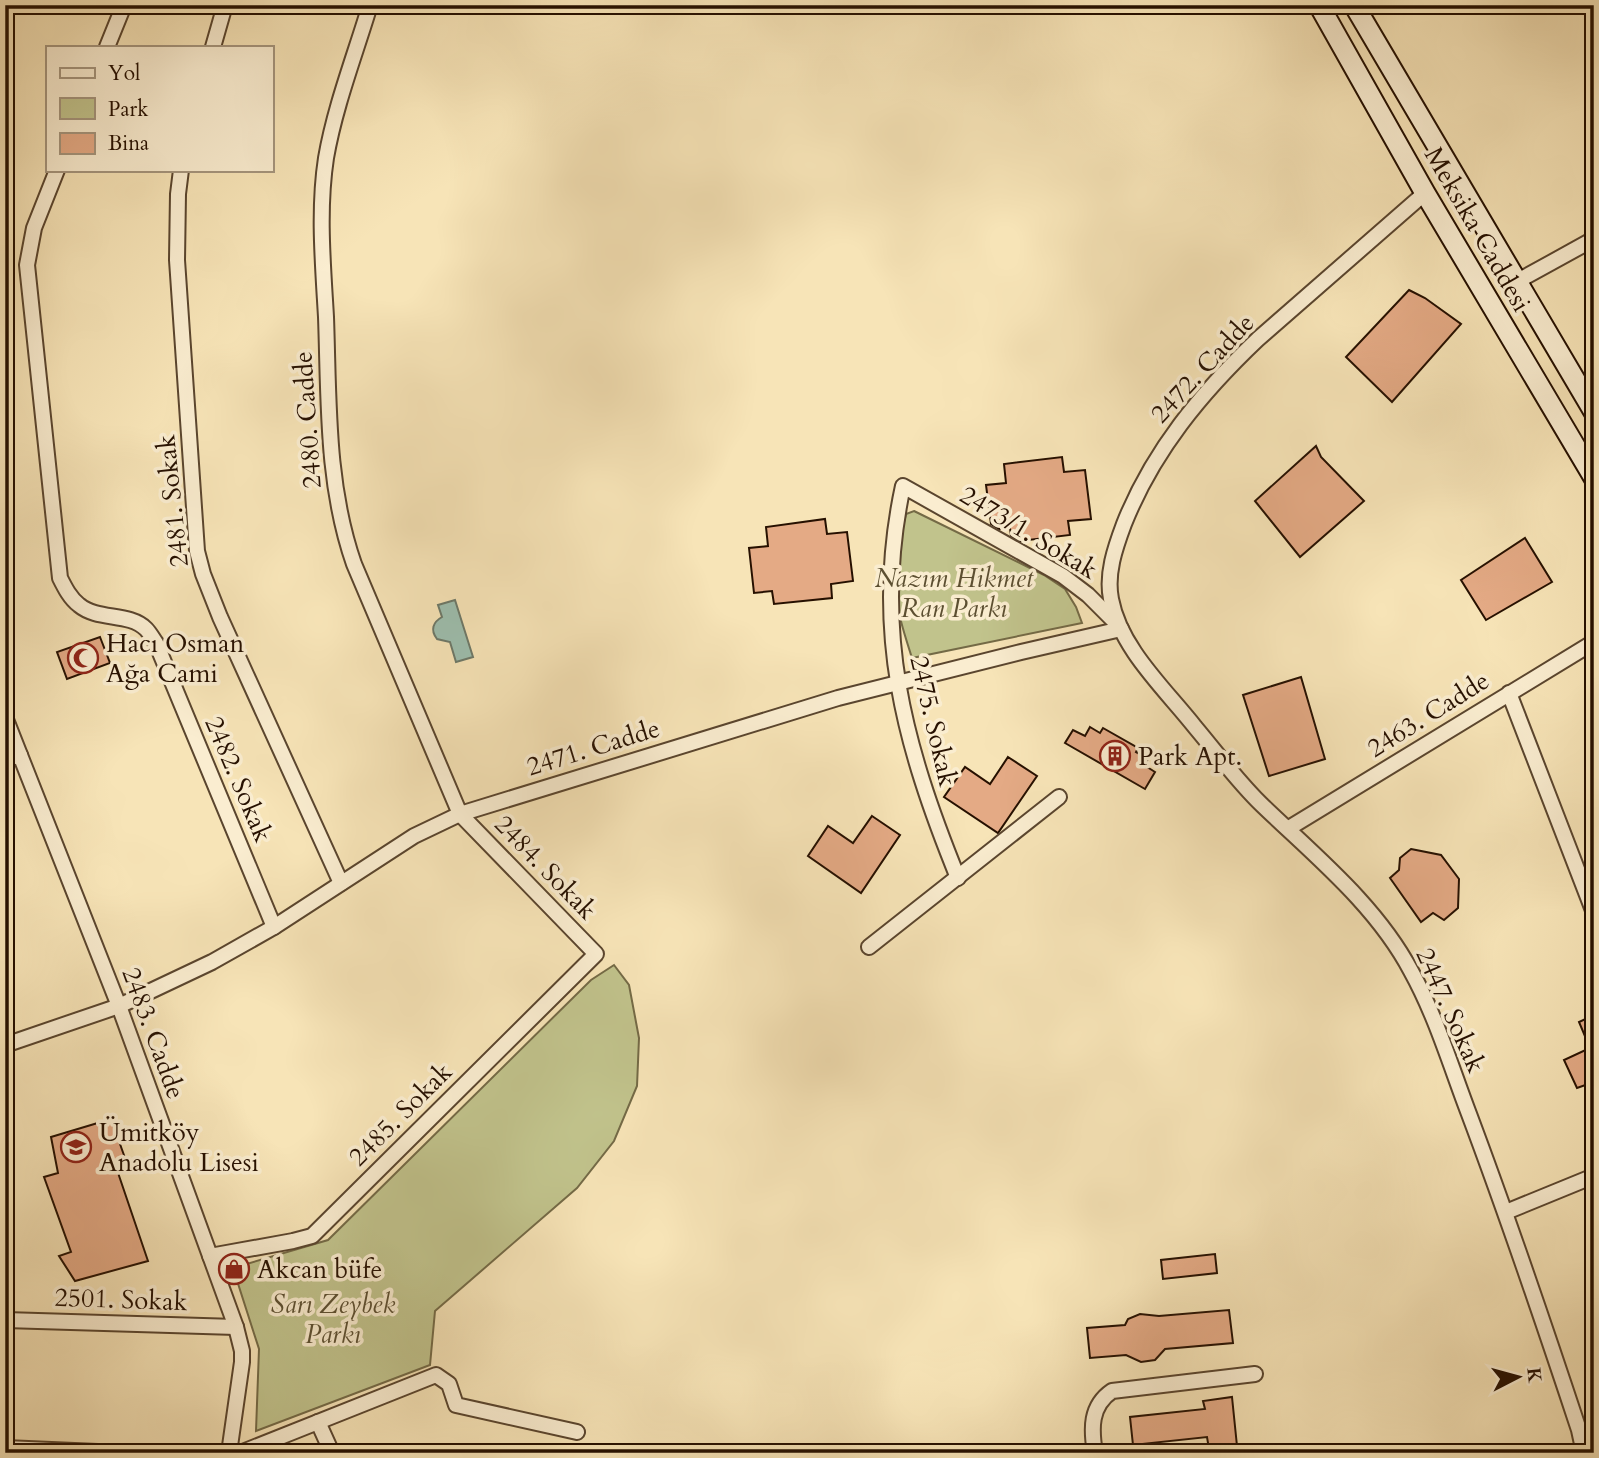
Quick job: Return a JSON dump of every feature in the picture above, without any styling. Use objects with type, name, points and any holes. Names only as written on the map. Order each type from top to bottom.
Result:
[{"type":"main road","name":"Meksika Caddesi","points":[[1319,5],[1425,193],[1594,478]]},
{"type":"main road","name":"Meksika Caddesi","points":[[1354,5],[1594,412]]},
{"type":"street","points":[[107,46],[124,5]]},
{"type":"street","points":[[213,46],[225,5]]},
{"type":"street","name":"2480. Cadde","points":[[370,5],[341,98],[326,160],[323,239],[333,473],[340,517],[354,564],[460,814]]},
{"type":"street","name":"2482. Sokak","points":[[56,172],[34,228],[27,265],[60,578],[80,607],[131,621],[146,628],[156,643],[274,927]]},
{"type":"street","name":"2481. Sokak","points":[[181,172],[177,260],[197,551],[220,617],[341,883]]},
{"type":"street","name":"2472. Cadde","points":[[1121,629],[1110,595],[1109,576],[1113,557],[1132,505],[1171,435],[1234,362],[1425,193]]},
{"type":"street","points":[[1516,282],[1594,239]]},
{"type":"street","name":"2473/1. Sokak","points":[[903,486],[1063,576],[1088,595],[1121,629]]},
{"type":"street","name":"2475. Sokak","points":[[903,486],[896,520],[890,596],[891,636],[904,720],[916,764],[931,811],[958,878]]},
{"type":"street","name":"2471. Cadde","points":[[5,1045],[119,1006],[212,962],[274,927],[414,836],[460,814],[760,721],[898,682],[1121,629]]},
{"type":"street","name":"2447. Sokak","points":[[1121,629],[1145,665],[1235,776],[1365,905],[1390,936],[1412,972],[1506,1212],[1576,1419],[1584,1453]]},
{"type":"street","name":"2463. Cadde","points":[[1289,828],[1594,642]]},
{"type":"street","points":[[1509,693],[1594,913]]},
{"type":"street","name":"2483. Cadde","points":[[5,717],[119,1006],[236,1327],[242,1362],[229,1453]]},
{"type":"street","points":[[5,760],[20,755]]},
{"type":"street","points":[[869,947],[1059,797]]},
{"type":"street","name":"2484. Sokak","points":[[460,814],[596,954]]},
{"type":"street","name":"2485. Sokak","points":[[210,1256],[312,1236],[596,954]]},
{"type":"street","points":[[1506,1212],[1594,1176]]},
{"type":"street","name":"2501. Sokak","points":[[5,1320],[236,1327]]},
{"type":"street","points":[[1095,1453],[1093,1416],[1100,1401],[1112,1391],[1255,1374]]},
{"type":"street","points":[[240,1453],[436,1375],[449,1384],[456,1405],[577,1432]]},
{"type":"street","points":[[318,1422],[332,1453]]},
{"type":"street","points":[[5,1448],[121,1453]]},
{"type":"green space","name":"Nazım Hikmet Ran Parkı","points":[[914,511],[1044,575],[1065,589],[1082,623],[912,658],[900,616],[896,580],[898,551],[906,514]]},
{"type":"green space","name":"Sarı Zeybek Parkı","points":[[614,965],[629,985],[639,1038],[637,1086],[614,1141],[577,1188],[435,1311],[430,1365],[256,1431],[259,1349],[233,1268],[328,1240],[591,980]]},
{"type":"shaded area","points":[[455,600],[473,657],[456,662],[450,642],[437,639],[433,629],[436,621],[442,617],[438,605]]},
{"type":"building","points":[[1409,290],[1461,324],[1392,402],[1346,357]]},
{"type":"building","points":[[1316,446],[1321,457],[1364,501],[1300,557],[1255,501]]},
{"type":"building","points":[[1062,457],[1064,472],[1085,470],[1091,519],[1068,521],[1070,535],[1020,541],[1011,536],[1010,528],[999,529],[991,524],[986,485],[1006,483],[1004,464]]},
{"type":"building","points":[[825,519],[827,534],[847,532],[853,581],[831,584],[832,598],[774,604],[772,591],[754,593],[749,548],[768,546],[766,527]]},
{"type":"building","points":[[1525,538],[1552,582],[1486,620],[1461,580]]},
{"type":"building","name":"Hacı Osman Ağa Cami","points":[[100,637],[110,663],[67,679],[57,652]]},
{"type":"building","points":[[1301,677],[1325,759],[1269,776],[1243,695]]},
{"type":"building","name":"Park Apt.","points":[[1090,727],[1100,733],[1103,728],[1138,748],[1136,752],[1148,759],[1144,765],[1155,772],[1145,789],[1065,743],[1073,730],[1085,736]]},
{"type":"building","points":[[1008,757],[1037,776],[998,833],[944,797],[965,767],[990,784]]},
{"type":"building","points":[[872,816],[900,835],[861,893],[808,856],[828,826],[853,843]]},
{"type":"building","points":[[1411,849],[1441,855],[1459,879],[1458,908],[1444,920],[1433,913],[1421,922],[1390,878],[1399,870],[1400,858]]},
{"type":"building","points":[[1594,1015],[1594,1082],[1577,1088],[1564,1060],[1590,1048],[1579,1022]]},
{"type":"building","points":[[111,1119],[125,1158],[114,1161],[148,1261],[75,1281],[59,1256],[71,1252],[44,1177],[58,1173],[51,1137]]},
{"type":"building","points":[[1215,1254],[1217,1273],[1163,1279],[1161,1260]]},
{"type":"building","points":[[1229,1310],[1233,1343],[1165,1349],[1155,1360],[1141,1362],[1126,1355],[1090,1358],[1087,1328],[1125,1325],[1128,1319],[1140,1314],[1159,1316]]},
{"type":"building","points":[[1232,1397],[1237,1446],[1209,1449],[1207,1437],[1133,1445],[1130,1417],[1205,1409],[1203,1401]]},
{"type":"place","name":"Hacı Osman Ağa Cami","points":[[83,658]]},
{"type":"place","name":"Park Apt.","points":[[1115,756]]},
{"type":"place","name":"Ümitköy Anadolu Lisesi","points":[[76,1147]]},
{"type":"place","name":"Akcan büfe","points":[[234,1269]]}]
